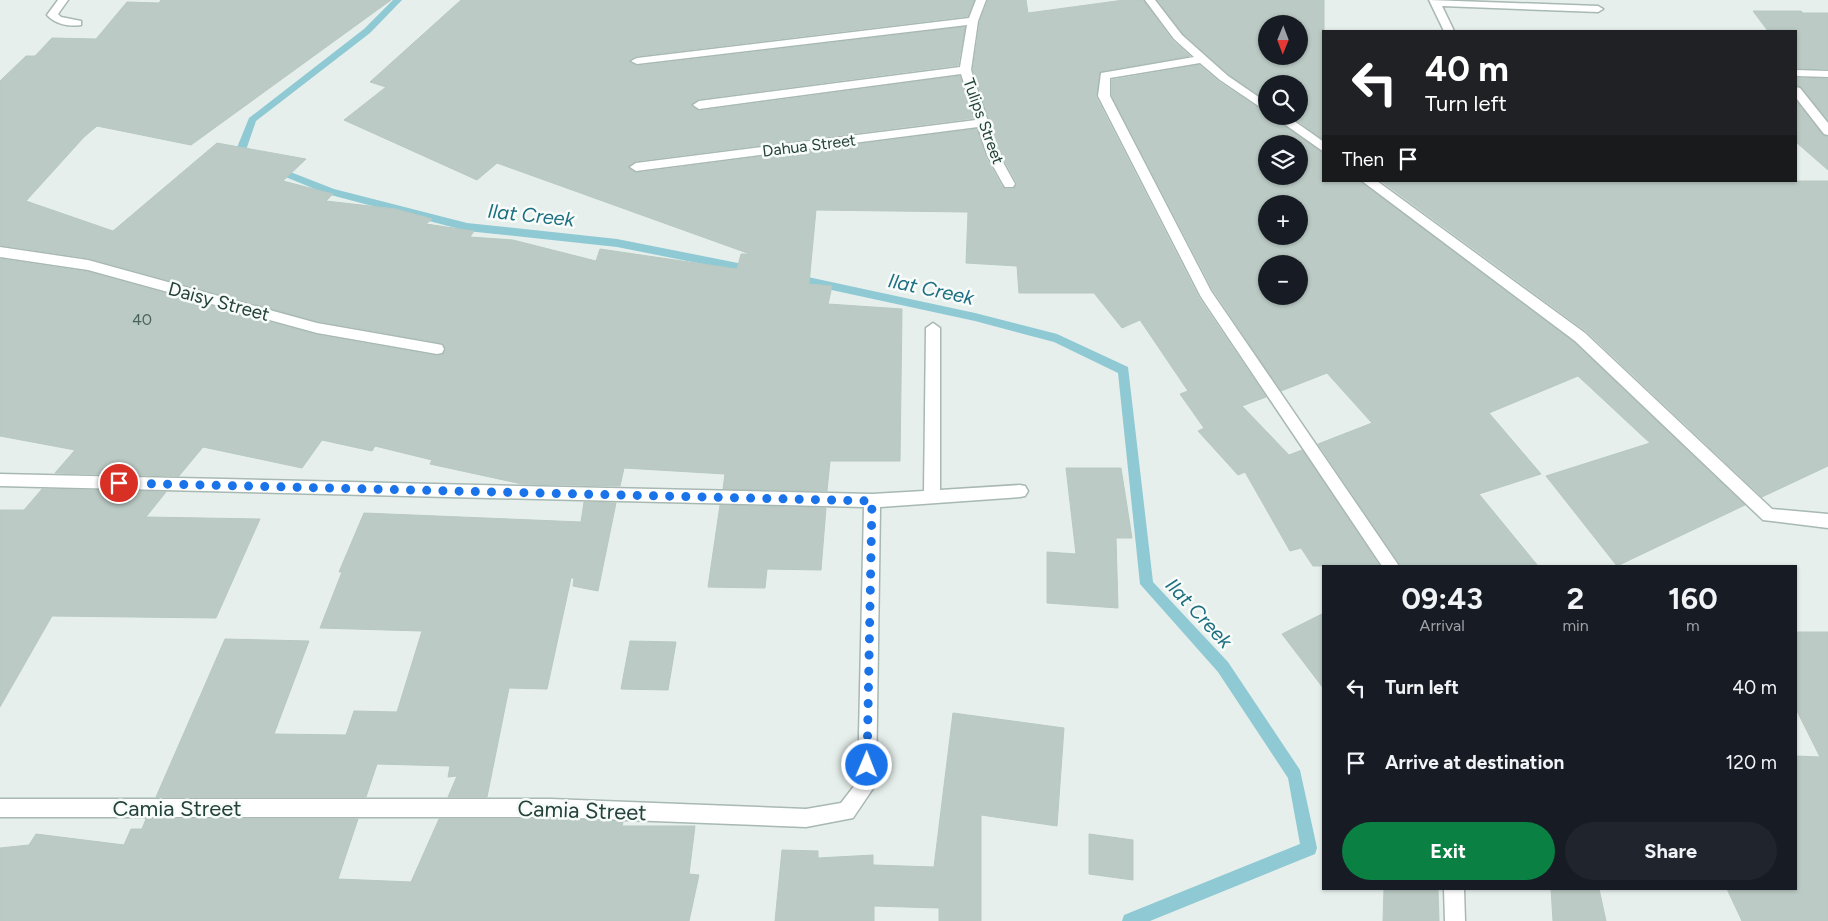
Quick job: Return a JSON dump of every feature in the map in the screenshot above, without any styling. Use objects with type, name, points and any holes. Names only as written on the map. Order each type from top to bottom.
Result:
[{"type":"street","points":[[63,0],[52,15],[58,20],[77,23]]},
{"type":"street","name":"Tulips Street","points":[[981,0],[973,21],[965,70],[993,155],[1009,184]]},
{"type":"street","points":[[1150,0],[1178,37],[1224,78],[1258,101]]},
{"type":"street","points":[[1448,30],[1434,1],[1598,9]]},
{"type":"street","points":[[637,61],[973,21]]},
{"type":"street","points":[[1203,59],[1105,75],[1104,96],[1206,294],[1390,565]]},
{"type":"street","points":[[699,105],[965,70]]},
{"type":"street","points":[[1797,73],[1828,74]]},
{"type":"street","points":[[1797,91],[1828,131]]},
{"type":"street","name":"Dahua Street","points":[[636,167],[982,123]]},
{"type":"street","points":[[1292,125],[1322,147]]},
{"type":"street","points":[[1369,182],[1580,338],[1768,515],[1828,521]]},
{"type":"street","name":"Daisy Street","points":[[0,252],[88,265],[317,328],[438,349]]},
{"type":"street","points":[[932,497],[933,328]]},
{"type":"street","points":[[0,480],[872,501],[1020,491]]},
{"type":"street","name":"Camia Street","points":[[0,808],[550,808],[806,818],[846,811],[867,784],[872,501]]},
{"type":"street","points":[[1454,890],[1455,921]]},
{"type":"building","points":[[161,0],[391,0],[191,145],[97,126],[84,137],[26,201],[113,231],[217,143],[306,159],[283,181],[333,194],[326,201],[396,209],[432,219],[426,224],[474,231],[470,237],[513,240],[596,261],[600,249],[737,269],[741,254],[750,254],[497,163],[477,180],[344,120],[386,87],[370,82],[461,0],[974,0],[968,16],[637,56],[629,60],[637,66],[965,27],[958,65],[699,99],[691,106],[699,111],[960,76],[974,118],[636,161],[628,168],[636,173],[977,129],[985,156],[1001,185],[1005,189],[1013,189],[1017,183],[1001,154],[973,70],[980,21],[988,0],[1026,0],[1028,13],[1124,0],[1143,0],[1172,40],[1190,56],[1101,71],[1096,97],[1199,298],[1266,397],[1242,406],[1289,455],[1302,450],[1379,565],[1313,566],[1301,548],[1290,551],[1245,472],[1238,475],[1198,431],[1204,428],[1180,394],[1188,391],[1140,320],[1122,328],[1094,293],[1019,293],[1017,266],[966,263],[968,212],[816,210],[809,284],[832,286],[828,304],[902,309],[900,461],[830,461],[827,491],[723,489],[725,474],[624,468],[620,486],[522,484],[430,464],[432,460],[375,446],[372,451],[322,440],[302,468],[203,447],[179,476],[55,473],[75,450],[0,436],[0,259],[88,272],[317,335],[437,356],[442,355],[446,350],[442,343],[317,321],[88,258],[0,245],[0,81],[26,56],[35,56],[52,38],[96,39],[127,2],[159,3]]},
{"type":"building","points":[[1157,0],[1324,0],[1324,30],[1322,30],[1322,139],[1303,125],[1308,125],[1308,75],[1258,75],[1258,95],[1229,75],[1183,34]]},
{"type":"building","points":[[1753,11],[1828,13],[1828,69],[1797,68],[1797,30],[1767,30]]},
{"type":"building","points":[[1199,65],[1219,82],[1258,108],[1258,125],[1284,125],[1298,135],[1258,135],[1258,185],[1308,185],[1308,143],[1322,153],[1322,182],[1361,182],[1574,342],[1745,505],[1616,565],[1546,476],[1650,443],[1578,376],[1489,413],[1541,474],[1479,494],[1537,565],[1400,565],[1318,444],[1372,423],[1327,373],[1281,391],[1213,290],[1112,96],[1112,80]]},
{"type":"building","points":[[1797,78],[1828,79],[1828,120],[1801,87],[1797,85]]},
{"type":"building","points":[[1797,102],[1823,135],[1828,137],[1828,170],[1797,143]]},
{"type":"building","points":[[1828,181],[1828,466],[1762,497],[1586,331],[1382,182]]},
{"type":"building","points":[[1066,468],[1121,468],[1132,538],[1116,538],[1118,608],[1047,603],[1047,552],[1076,554]]},
{"type":"building","points":[[42,489],[166,492],[146,517],[260,519],[216,618],[52,616],[0,707],[0,510],[24,510]]},
{"type":"building","points":[[584,502],[616,503],[598,591],[573,586],[574,578],[571,578],[547,689],[509,688],[487,797],[448,797],[457,776],[448,777],[450,766],[377,764],[366,797],[156,797],[225,639],[309,641],[274,734],[346,735],[354,711],[397,712],[422,631],[320,628],[342,572],[339,572],[364,513],[581,522]]},
{"type":"building","points":[[720,505],[826,508],[821,570],[767,569],[765,588],[708,587]]},
{"type":"building","points":[[1322,614],[1322,686],[1282,634]]},
{"type":"building","points":[[1797,632],[1828,632],[1828,921],[1742,921],[1727,890],[1797,890],[1797,756],[1820,757],[1797,711]]},
{"type":"building","points":[[630,641],[676,642],[668,690],[621,689]]},
{"type":"building","points":[[953,713],[1064,728],[1057,826],[981,815],[981,921],[939,921],[939,908],[874,906],[874,921],[775,921],[782,850],[818,851],[818,858],[873,855],[873,865],[934,867]]},
{"type":"building","points":[[146,819],[358,819],[338,879],[411,882],[439,819],[551,819],[623,822],[622,826],[695,826],[689,874],[699,875],[689,921],[0,921],[0,848],[29,845],[36,834],[124,845],[131,829],[142,829]]},
{"type":"building","points":[[1089,834],[1133,840],[1133,880],[1089,874]]},
{"type":"building","points":[[1384,890],[1438,890],[1439,921],[1383,921]]},
{"type":"building","points":[[1551,890],[1599,890],[1606,921],[1553,921]]},
{"type":"waterway","name":"Ilat Creek","points":[[247,158],[239,155],[252,120],[367,31],[398,0]]},
{"type":"waterway","name":"Ilat Creek","points":[[275,169],[331,192],[467,227],[617,243],[753,270]]},
{"type":"waterway","name":"Ilat Creek","points":[[794,278],[975,317],[1057,338],[1124,370],[1147,584],[1223,667],[1295,775],[1309,848],[1130,921]]},
{"type":"route","points":[[119,483],[872,501],[867,765]]}]
